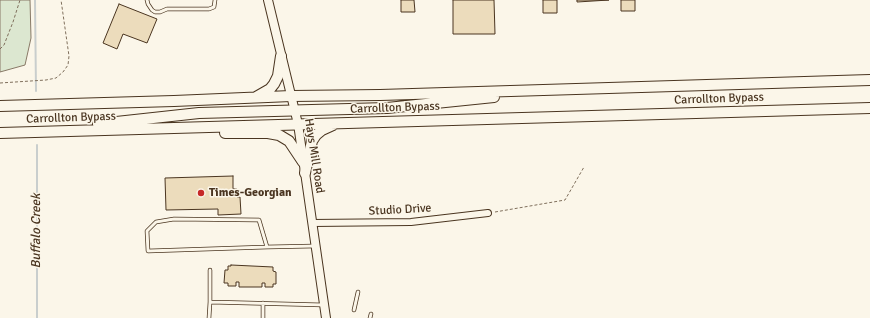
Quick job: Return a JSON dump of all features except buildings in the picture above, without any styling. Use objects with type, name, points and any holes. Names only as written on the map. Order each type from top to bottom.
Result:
[{"type":"main road","points":[[254,98],[270,89],[274,84],[278,76],[281,56]]},
{"type":"main road","name":"Carrollton Bypass","points":[[0,106],[291,96],[380,95],[870,80]]},
{"type":"main road","points":[[54,131],[93,124],[199,113],[395,107],[478,99],[539,90]]},
{"type":"main road","name":"Carrollton Bypass","points":[[0,133],[870,108]]},
{"type":"main road","points":[[305,173],[309,150],[314,138],[322,130],[338,123]]},
{"type":"main road","points":[[173,128],[212,133],[268,133],[279,135],[289,142],[303,162]]},
{"type":"street","name":"Hays Mill Road","points":[[268,0],[298,124],[326,318]]},
{"type":"street","name":"Studio Drive","points":[[312,224],[411,222],[488,213]]},
{"type":"lane","points":[[147,0],[152,10],[155,12],[160,12],[166,9],[208,9],[214,7],[215,0]]},
{"type":"lane","points":[[267,247],[259,220],[174,219],[156,222],[147,231],[148,251],[315,246]]},
{"type":"lane","points":[[209,318],[210,270]]},
{"type":"lane","points":[[354,310],[358,292]]},
{"type":"lane","points":[[210,302],[324,305]]},
{"type":"lane","points":[[263,318],[264,303]]},
{"type":"path","points":[[0,49],[4,45],[20,0]]},
{"type":"path","points":[[0,83],[46,80],[56,78],[63,72],[68,65],[69,56],[61,0]]},
{"type":"path","points":[[488,213],[566,200],[584,167]]},
{"type":"green space","points":[[0,0],[30,0],[31,38],[25,65],[0,72]]},
{"type":"waterway","name":"Buffalo Creek","points":[[35,0],[36,91]]},
{"type":"waterway","name":"Buffalo Creek","points":[[37,145],[37,318]]},
{"type":"place","name":"Times-Georgian","points":[[201,193]]}]
